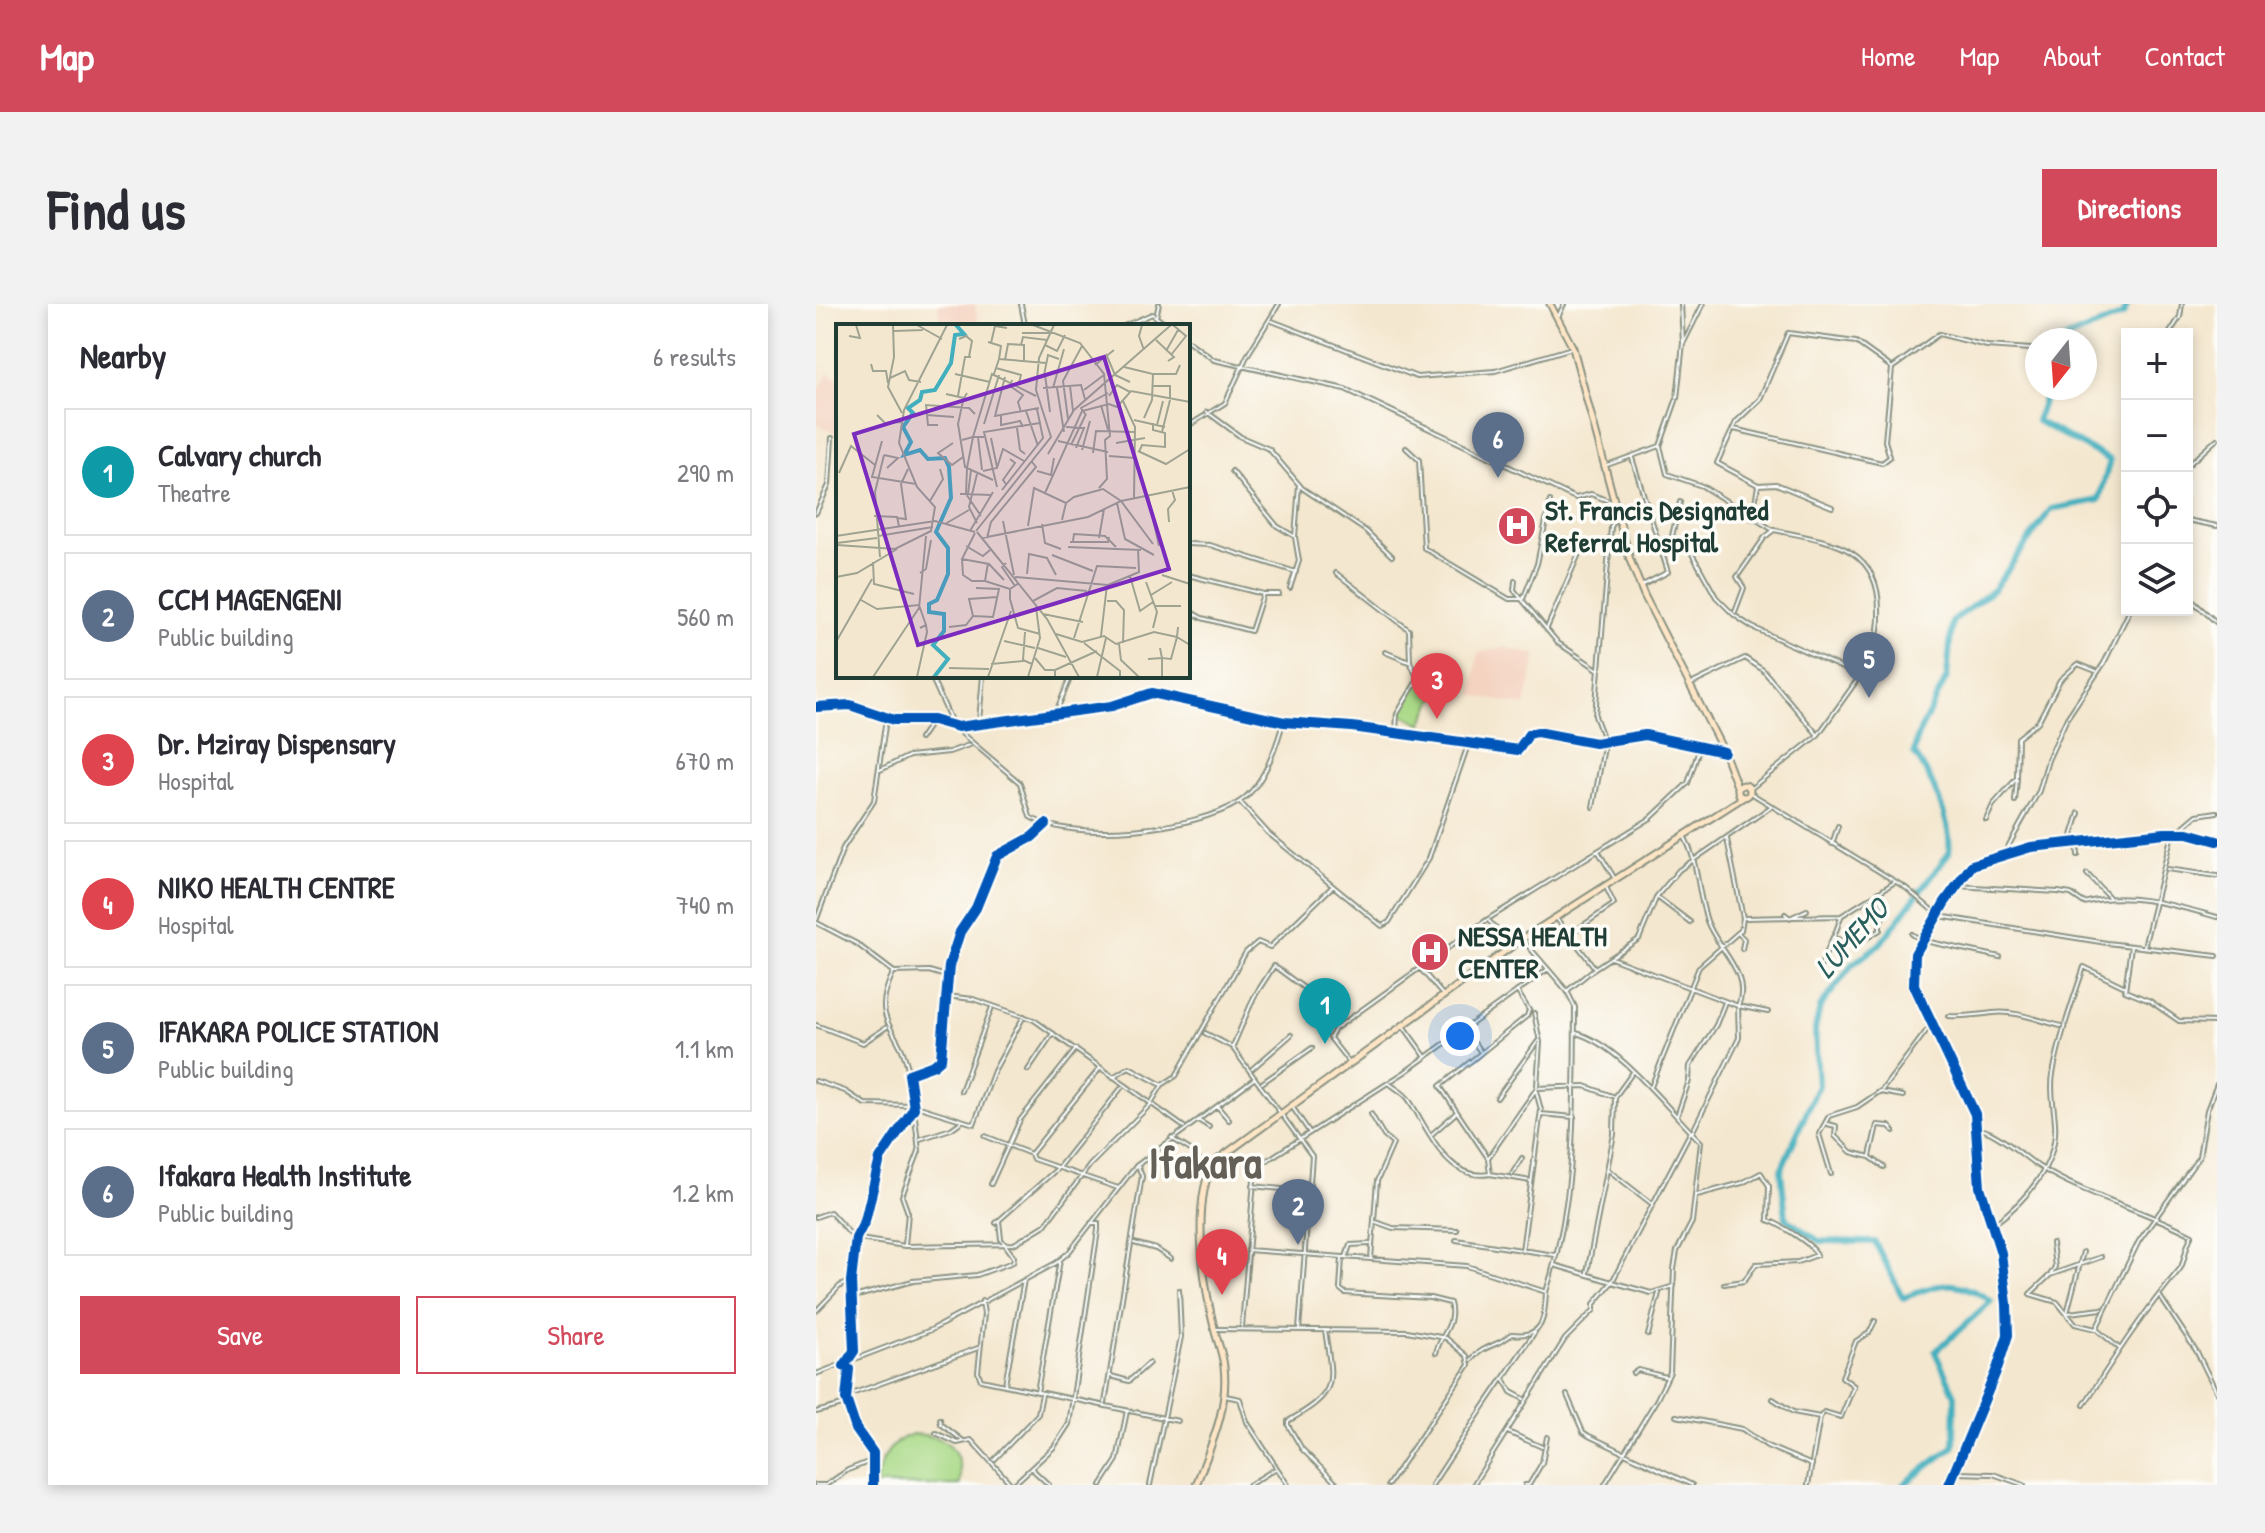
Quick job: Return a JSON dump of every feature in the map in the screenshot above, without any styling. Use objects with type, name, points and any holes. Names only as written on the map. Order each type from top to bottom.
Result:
[{"type":"main road","points":[[1550,304],[1573,348],[1617,515],[1640,586],[1736,777],[1738,790],[1734,801]]},
{"type":"main road","points":[[1736,777],[1748,789]]},
{"type":"main road","points":[[1738,790],[1748,789]]},
{"type":"main road","points":[[1196,1485],[1219,1423],[1224,1396],[1224,1367],[1214,1329],[1201,1241],[1206,1177],[1213,1163],[1522,939],[1744,797],[1748,789]]},
{"type":"main road","points":[[1738,790],[1744,797]]},
{"type":"street","points":[[1021,304],[1025,324]]},
{"type":"street","points":[[1156,317],[1159,304]]},
{"type":"street","points":[[1190,425],[1225,403],[1279,304]]},
{"type":"street","points":[[1558,316],[1564,304]]},
{"type":"street","points":[[1681,304],[1683,343],[1677,398],[1660,446],[1667,474],[1702,486],[1774,530],[1840,546],[1870,569],[1880,594],[1880,625],[1871,658],[1860,676],[1818,735],[1748,789],[1831,845],[1906,888],[1939,916],[2144,948],[2217,956]]},
{"type":"street","points":[[1683,343],[1703,304]]},
{"type":"street","points":[[2173,328],[2180,317],[2182,304]]},
{"type":"street","points":[[1131,324],[1152,314],[1165,324]]},
{"type":"street","points":[[1272,321],[1417,377],[1495,371],[1573,348]]},
{"type":"street","points":[[1832,507],[1776,484],[1758,485],[1717,463],[1744,411],[1760,399],[1788,333],[1856,342],[1892,368]]},
{"type":"street","points":[[1734,429],[1882,463],[1890,457],[1885,429],[1892,368],[1939,334],[1987,346],[2025,349]]},
{"type":"street","points":[[1190,342],[1214,360],[1345,389],[1576,498],[1591,494],[1615,504]]},
{"type":"street","points":[[1207,412],[1241,437],[1269,449],[1299,485],[1321,504],[1366,531],[1392,556]]},
{"type":"street","points":[[816,513],[829,485],[832,438]]},
{"type":"street","points":[[2193,461],[2217,439]]},
{"type":"street","points":[[1606,466],[1660,446]]},
{"type":"street","points":[[1406,448],[1419,460],[1424,548],[1509,599],[1523,599]]},
{"type":"street","points":[[1631,458],[1668,572],[1640,586]]},
{"type":"street","points":[[1232,471],[1277,526],[1295,537]]},
{"type":"street","points":[[1290,588],[1299,553],[1295,537],[1299,485]]},
{"type":"street","points":[[1752,519],[1758,485]]},
{"type":"street","points":[[1523,599],[1537,564],[1550,501]]},
{"type":"street","points":[[1680,502],[1672,536],[1691,552],[1716,597],[1734,615],[1752,627],[1860,676]]},
{"type":"street","points":[[1593,807],[1605,742],[1595,716],[1611,527],[1617,515]]},
{"type":"street","points":[[2193,521],[2217,526]]},
{"type":"street","points":[[1734,615],[1744,588],[1737,577],[1765,537],[1774,530]]},
{"type":"street","points":[[1190,544],[1210,545],[1296,572]]},
{"type":"street","points":[[1546,629],[1581,549]]},
{"type":"street","points":[[1336,573],[1409,630],[1410,662],[1418,679],[1397,714],[1396,733]]},
{"type":"street","points":[[1190,576],[1263,594],[1279,594]]},
{"type":"street","points":[[1515,581],[1514,590],[1558,643],[1600,671]]},
{"type":"street","points":[[1190,611],[1202,618],[1251,631],[1263,594]]},
{"type":"street","points":[[2193,601],[2217,623]]},
{"type":"street","points":[[2004,853],[2039,791],[2048,760],[2067,718],[2097,672],[2127,616]]},
{"type":"street","points":[[1385,652],[1410,662]]},
{"type":"street","points":[[1691,684],[1745,658],[1763,670],[1818,735]]},
{"type":"street","points":[[2015,801],[2018,738],[2038,722],[2060,680],[2078,664],[2097,672]]},
{"type":"street","points":[[932,678],[954,727],[970,744],[1014,777],[1030,817],[1046,824],[1089,830],[1167,829],[1240,802],[1257,782],[1277,744],[1284,722]]},
{"type":"street","points":[[979,722],[983,678]]},
{"type":"street","points":[[1056,713],[1070,678]]},
{"type":"street","points":[[816,707],[850,705],[886,717],[933,720],[954,727],[1112,706],[1152,693],[1284,722],[1520,750],[1529,734],[1537,732],[1576,742],[1605,742],[1639,735],[1724,752]]},
{"type":"street","points":[[886,717],[872,807],[843,848],[816,922],[857,944],[894,972],[929,971],[946,976]]},
{"type":"street","points":[[920,739],[933,720]]},
{"type":"street","points":[[880,770],[909,756],[949,752],[970,744]]},
{"type":"street","points":[[1240,802],[1268,833],[1378,924],[1389,922],[1429,858],[1469,744]]},
{"type":"street","points":[[1351,1065],[1330,1038],[1331,1033],[1488,919],[1651,818],[1677,795],[1695,769],[1699,748]]},
{"type":"street","points":[[1986,820],[1993,805],[2017,778]]},
{"type":"street","points":[[1567,991],[1639,939],[1657,896],[1667,882],[1773,806]]},
{"type":"street","points":[[2177,832],[2197,815],[2217,812]]},
{"type":"street","points":[[2070,843],[2079,813]]},
{"type":"street","points":[[909,1074],[934,1065],[941,1059],[946,976],[960,932],[976,908],[997,856],[1032,837],[1046,824]]},
{"type":"street","points":[[1831,845],[1838,826]]},
{"type":"street","points":[[1949,1485],[2008,1335],[2001,1253],[1980,1187],[1975,1129],[1968,1096],[1914,985],[1915,954],[1972,865],[2004,853],[2177,832],[2217,841]]},
{"type":"street","points":[[2144,948],[2172,833]]},
{"type":"street","points":[[1473,1485],[1565,1339],[1594,1310],[1594,1304],[1612,1282],[1739,1038],[1738,1006],[1742,981],[1707,921],[1694,860],[1683,835]]},
{"type":"street","points":[[1651,1087],[1699,967],[1737,933],[1743,918],[1727,839]]},
{"type":"street","points":[[2076,842],[2078,855]]},
{"type":"street","points":[[1597,850],[1615,879]]},
{"type":"street","points":[[2165,869],[2217,876]]},
{"type":"street","points":[[2087,874],[2110,898]]},
{"type":"street","points":[[1743,918],[1795,915],[1826,919],[1841,916],[1896,882]]},
{"type":"street","points":[[816,1217],[831,1212],[856,1238],[905,1246],[1005,1245],[1030,1237],[1045,1225],[1082,1177],[1150,1105],[1162,1085],[1176,1076],[1246,952],[1258,942],[1270,947],[1333,886]]},
{"type":"street","points":[[1568,936],[1614,904],[1606,886]]},
{"type":"street","points":[[1956,886],[2058,892],[2071,894],[2084,903],[2110,898],[2155,902],[2217,917]]},
{"type":"street","points":[[1657,896],[1690,922]]},
{"type":"street","points":[[1834,938],[1854,946],[1880,930],[1880,921],[1887,912],[1880,899]]},
{"type":"street","points":[[1795,915],[1807,910]]},
{"type":"street","points":[[1819,970],[1841,916]]},
{"type":"street","points":[[1555,917],[1595,968]]},
{"type":"street","points":[[1488,919],[1513,947]]},
{"type":"street","points":[[1737,933],[1744,939],[1742,949]]},
{"type":"street","points":[[1912,934],[1923,941],[2000,957]]},
{"type":"street","points":[[1432,1485],[1542,1324],[1575,1152],[1575,1007],[1567,991],[1522,939]]},
{"type":"street","points":[[2131,946],[2125,991],[2150,1001],[2179,1021],[2217,1022]]},
{"type":"street","points":[[1611,958],[1738,1006],[1768,1012]]},
{"type":"street","points":[[1232,1047],[1254,997],[1274,966],[1323,1002],[1336,1006]]},
{"type":"street","points":[[1994,1224],[2016,1206],[2044,1170],[2055,1143],[2052,1078],[2063,1026],[2084,967],[2125,987]]},
{"type":"street","points":[[1420,968],[1445,997]]},
{"type":"street","points":[[1242,1327],[1255,1168],[1388,1083],[1548,969]]},
{"type":"street","points":[[894,972],[883,1003],[883,1016],[904,1051],[919,1139],[918,1155],[902,1196],[908,1213],[905,1246]]},
{"type":"street","points":[[1490,1174],[1488,1158],[1440,1086],[1527,1016],[1529,1010],[1517,990]]},
{"type":"street","points":[[946,996],[1024,1016],[1054,1032],[1112,1078],[1185,1128]]},
{"type":"street","points":[[1677,1117],[1689,1081],[1690,1066],[1716,1025],[1725,1001]]},
{"type":"street","points":[[961,1091],[992,1006]]},
{"type":"street","points":[[1522,1251],[1541,1114],[1537,1090],[1539,1040],[1534,1013]]},
{"type":"street","points":[[1949,1016],[1977,1018],[1994,1013],[2013,1014],[2063,1026]]},
{"type":"street","points":[[816,1081],[841,1089],[865,1104],[913,1106],[972,1124],[976,1121],[994,1071],[1024,1016]]},
{"type":"street","points":[[816,1025],[863,1043],[888,1027]]},
{"type":"street","points":[[1831,1174],[1819,1134],[1829,1116],[1857,1107],[1880,1092],[1931,1025]]},
{"type":"street","points":[[1404,1027],[1426,1057]]},
{"type":"street","points":[[1464,1029],[1481,1052]]},
{"type":"street","points":[[1028,1070],[1054,1032]]},
{"type":"street","points":[[1203,1032],[1232,1047],[1312,1158],[1299,1330]]},
{"type":"street","points":[[1575,1032],[1594,1038],[1633,1071],[1701,1142],[1692,1222],[1677,1251],[1673,1345],[1667,1378],[1605,1484]]},
{"type":"street","points":[[1251,1070],[1291,1035]]},
{"type":"street","points":[[1497,1098],[1539,1040]]},
{"type":"street","points":[[991,1184],[1030,1105],[1077,1048]]},
{"type":"street","points":[[1261,1084],[1312,1048]]},
{"type":"street","points":[[1031,1154],[1100,1067]]},
{"type":"street","points":[[1112,1078],[1129,1067],[1162,1085]]},
{"type":"street","points":[[1587,1273],[1614,1134],[1615,1097],[1633,1071]]},
{"type":"street","points":[[816,1374],[844,1366],[931,1330],[1060,1259],[1138,1164],[1255,1078]]},
{"type":"street","points":[[1388,1083],[1407,1097],[1455,1167],[1468,1174],[1512,1175],[1532,1181]]},
{"type":"street","points":[[2096,1329],[2139,1241],[2199,1157],[2207,1110],[2217,1084]]},
{"type":"street","points":[[850,1298],[913,1281],[964,1277],[997,1270],[1015,1260],[1005,1245],[998,1222],[1058,1168],[1123,1086]]},
{"type":"street","points":[[1488,1158],[1529,1096],[1537,1090],[1596,1087],[1615,1097]]},
{"type":"street","points":[[1880,1092],[1903,1096]]},
{"type":"street","points":[[1216,1105],[1229,1120]]},
{"type":"street","points":[[844,1366],[854,1351],[850,1298],[856,1238],[865,1221],[880,1159],[913,1106]]},
{"type":"street","points":[[1292,1107],[1310,1133]]},
{"type":"street","points":[[1431,1134],[1457,1112]]},
{"type":"street","points":[[1371,1114],[1384,1136],[1393,1144],[1377,1181],[1371,1259]]},
{"type":"street","points":[[1541,1114],[1575,1117]]},
{"type":"street","points":[[1197,1119],[1209,1127]]},
{"type":"street","points":[[919,1139],[951,1129],[963,1121]]},
{"type":"street","points":[[1826,1123],[1829,1127],[1836,1126],[1835,1136],[1842,1146],[1870,1157],[1884,1167]]},
{"type":"street","points":[[1870,1157],[1877,1125],[1889,1126],[1894,1131]]},
{"type":"street","points":[[1975,1129],[1992,1131],[2008,1147],[2069,1184],[2157,1217],[2192,1235],[2184,1248],[2182,1266],[2158,1294],[2084,1405]]},
{"type":"street","points":[[985,1136],[1031,1154],[1033,1159],[1119,1189]]},
{"type":"street","points":[[1170,1138],[1193,1152],[1200,1161]]},
{"type":"street","points":[[1512,1175],[1522,1158]]},
{"type":"street","points":[[1105,1405],[1142,1176],[1138,1164]]},
{"type":"street","points":[[1605,1169],[1653,1205]]},
{"type":"street","points":[[1696,1195],[1742,1183],[1761,1173],[1769,1186],[1765,1214],[1768,1220],[1781,1224],[1794,1238],[1809,1243],[1817,1255],[1798,1262],[1756,1264],[1744,1281],[1724,1284]]},
{"type":"street","points":[[1253,1186],[1311,1192]]},
{"type":"street","points":[[1375,1221],[1393,1228],[1457,1230]]},
{"type":"street","points":[[936,1433],[957,1443],[971,1440],[1013,1485],[1067,1429],[1074,1406],[1072,1399],[1098,1230],[1098,1223],[1089,1223]]},
{"type":"street","points":[[1456,1240],[1556,1255]]},
{"type":"street","points":[[1132,1242],[1156,1249],[1171,1259]]},
{"type":"street","points":[[2052,1243],[2055,1267],[2030,1294],[2057,1302],[2075,1324],[2096,1329],[2120,1349]]},
{"type":"street","points":[[1371,1244],[1350,1245],[1344,1256],[1340,1289],[1345,1293],[1430,1298],[1450,1303],[1453,1312],[1446,1338],[1438,1344],[1436,1353]]},
{"type":"street","points":[[1248,1250],[1467,1266],[1546,1292]]},
{"type":"street","points":[[2068,1313],[2083,1252]]},
{"type":"street","points":[[2050,1275],[2101,1257]]},
{"type":"street","points":[[992,1462],[1038,1414],[1060,1259]]},
{"type":"street","points":[[1554,1265],[1651,1293],[1674,1286]]},
{"type":"street","points":[[1005,1385],[1024,1279]]},
{"type":"street","points":[[816,1311],[840,1286],[851,1281]]},
{"type":"street","points":[[1150,1485],[1181,1337],[1179,1290]]},
{"type":"street","points":[[1648,1335],[1659,1291]]},
{"type":"street","points":[[2158,1294],[2197,1352],[2217,1393]]},
{"type":"street","points":[[982,1301],[984,1314],[978,1348],[981,1380],[1178,1421]]},
{"type":"street","points":[[2068,1313],[2104,1309]]},
{"type":"street","points":[[1808,1485],[1820,1417],[1824,1412],[1841,1417],[1845,1414],[1854,1386],[1842,1377],[1856,1341],[1869,1333],[1875,1321]]},
{"type":"street","points":[[1214,1329],[1407,1331],[1446,1338],[1470,1361]]},
{"type":"street","points":[[1325,1330],[1330,1366],[1326,1394],[1320,1403],[1288,1421],[1288,1425],[1302,1449],[1338,1485]]},
{"type":"street","points":[[1388,1485],[1480,1349],[1506,1341],[1512,1334],[1528,1336],[1535,1332]]},
{"type":"street","points":[[845,1396],[978,1348]]},
{"type":"street","points":[[1110,1376],[1129,1381],[1149,1363]]},
{"type":"street","points":[[844,1366],[849,1369],[845,1396],[847,1404],[856,1429],[872,1451],[873,1485]]},
{"type":"street","points":[[1633,1373],[1638,1370],[1667,1378]]},
{"type":"street","points":[[1504,1378],[1511,1392],[1525,1399]]},
{"type":"street","points":[[1567,1395],[1583,1432],[1692,1485]]},
{"type":"street","points":[[1224,1396],[1240,1399],[1247,1422],[1288,1485]]},
{"type":"street","points":[[1773,1399],[1793,1412],[1820,1417]]},
{"type":"street","points":[[816,1412],[847,1404]]},
{"type":"street","points":[[1101,1485],[1117,1460],[1127,1410]]},
{"type":"street","points":[[1676,1416],[1742,1429],[1767,1446],[1812,1465]]},
{"type":"street","points":[[940,1419],[963,1441]]},
{"type":"street","points":[[1508,1432],[1543,1447]]},
{"type":"street","points":[[1525,1485],[1529,1485],[1542,1463],[1547,1437]]},
{"type":"street","points":[[816,1485],[826,1485],[848,1470],[874,1460]]},
{"type":"street","points":[[1032,1468],[1049,1485]]},
{"type":"street","points":[[1249,1485],[1276,1468]]},
{"type":"street","points":[[1955,1473],[1993,1474],[2024,1485]]},
{"type":"shaded area","points":[[938,304],[975,304],[979,324],[940,324]]},
{"type":"shaded area","points":[[828,373],[836,377],[836,433],[816,423],[816,395]]},
{"type":"shaded area","points":[[1504,647],[1536,655],[1525,706],[1472,695],[1478,653]]},
{"type":"green space","points":[[1417,683],[1437,693],[1422,724],[1401,714]]},
{"type":"green space","points":[[913,1434],[936,1438],[951,1446],[959,1462],[960,1485],[875,1485],[879,1468],[891,1447]]},
{"type":"waterway","name":"LUMEMO","points":[[2091,328],[2123,315],[2128,304]]},
{"type":"waterway","name":"LUMEMO","points":[[1903,1485],[1954,1446],[1955,1395],[1935,1352],[1991,1301],[1967,1288],[1947,1285],[1903,1298],[1875,1242],[1819,1241],[1786,1219],[1781,1170],[1818,1086],[1815,1030],[1820,1007],[1853,964],[1880,944],[1949,853],[1944,815],[1927,774],[1914,753],[1917,737],[1947,677],[1952,622],[1994,589],[2051,509],[2099,500],[2110,460],[2037,421],[2043,400]]},
{"type":"cycle path","points":[[816,707],[850,705],[894,720],[933,720],[958,727],[1112,706],[1152,693],[1284,722],[1352,727],[1518,750],[1529,734],[1537,732],[1595,743],[1645,735],[1724,752]]},
{"type":"cycle path","points":[[873,1485],[873,1453],[856,1429],[846,1399],[849,1369],[844,1366],[854,1351],[851,1281],[856,1238],[865,1221],[880,1159],[914,1108],[909,1074],[934,1065],[941,1059],[949,966],[960,932],[976,908],[997,856],[1032,837],[1046,824]]},
{"type":"cycle path","points":[[1949,1485],[2008,1335],[2007,1304],[2001,1253],[1980,1187],[1975,1114],[1914,985],[1915,954],[1945,902],[1972,865],[2031,847],[2165,833],[2188,833],[2217,841]]},
{"type":"place","name":"Ifakara Health Institute","points":[[1498,478]]},
{"type":"place","name":"St. Francis Designated Referral Hospital","points":[[1517,526]]},
{"type":"place","name":"IFAKARA POLICE STATION","points":[[1869,698]]},
{"type":"place","name":"Dr. Mziray Dispensary","points":[[1437,719]]},
{"type":"place","name":"NESSA HEALTH CENTER","points":[[1430,952]]},
{"type":"place","name":"Calvary church","points":[[1325,1044]]},
{"type":"place","name":"CCM MAGENGENI","points":[[1298,1245]]},
{"type":"place","name":"NIKO HEALTH CENTRE","points":[[1222,1295]]},
{"type":"district","name":"Ifakara","points":[[1205,1162]]}]
